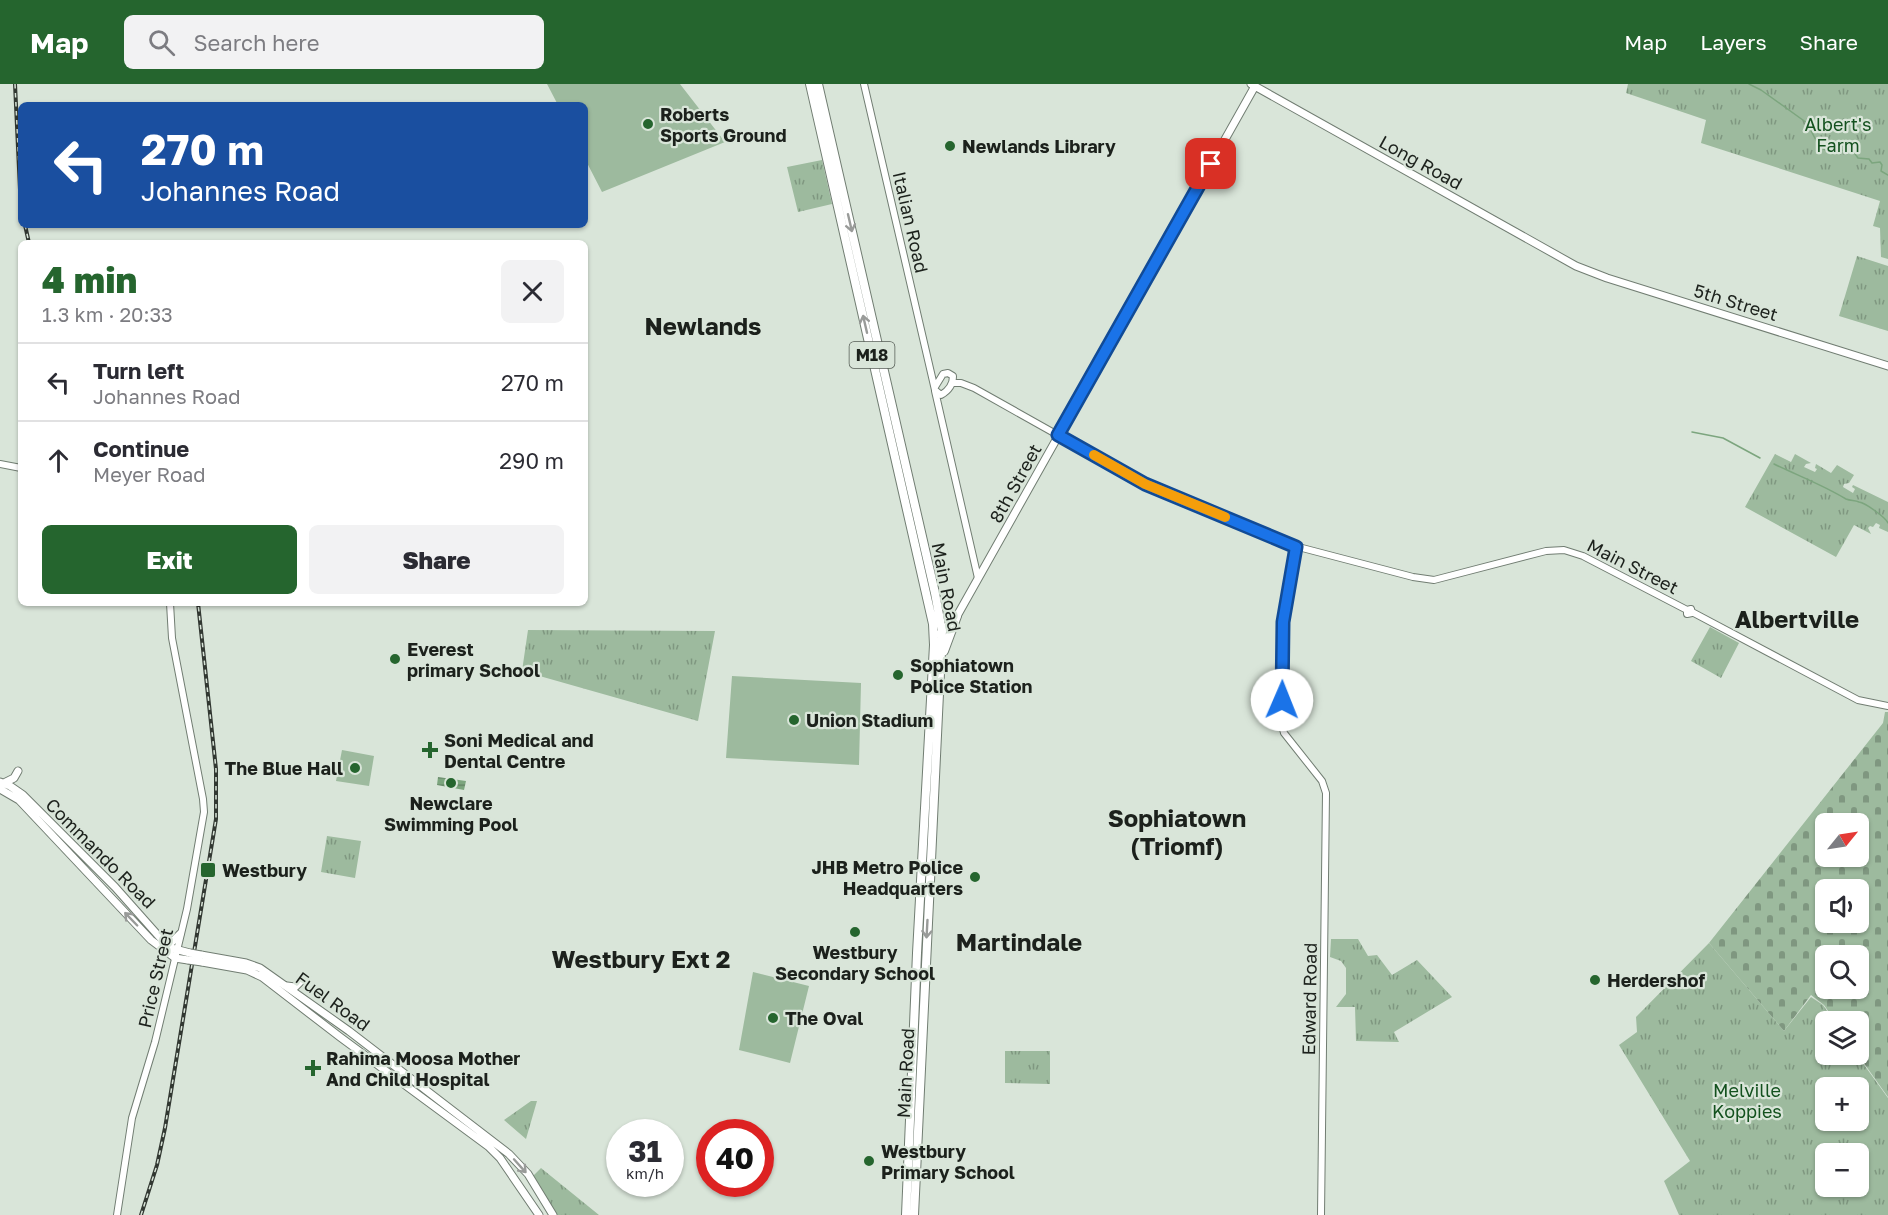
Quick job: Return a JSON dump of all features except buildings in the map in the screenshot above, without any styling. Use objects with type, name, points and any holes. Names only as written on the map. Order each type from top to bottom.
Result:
[{"type":"main road","name":"Main Road","points":[[810,84],[931,608],[934,637],[906,1215]]},
{"type":"main road","name":"Main Road","points":[[818,84],[942,631],[914,1215]]},
{"type":"main road","name":"8th Street","points":[[934,637],[955,618],[1253,85]]},
{"type":"main road","name":"Long Road","points":[[1253,85],[1576,266]]},
{"type":"main road","name":"5th Street","points":[[1576,266],[1598,275],[1888,366]]},
{"type":"main road","points":[[940,617],[947,622],[955,618]]},
{"type":"main road","points":[[941,659],[955,618]]},
{"type":"main road","points":[[1,785],[14,778],[18,771]]},
{"type":"main road","name":"Commando Road","points":[[1,785],[21,793],[115,887],[176,954]]},
{"type":"main road","name":"Commando Road","points":[[1,785],[19,800],[151,940],[176,954]]},
{"type":"main road","points":[[163,941],[174,941],[180,934]]},
{"type":"main road","name":"Fuel Road","points":[[176,954],[256,966],[287,986],[504,1149],[528,1174],[553,1215]]},
{"type":"main road","name":"Fuel Road","points":[[201,959],[247,970],[262,977],[461,1125],[497,1154],[539,1215]]},
{"type":"main road","points":[[287,986],[295,987],[302,980]]},
{"type":"street","name":"Italian Road","points":[[864,84],[978,578]]},
{"type":"street","points":[[929,367],[935,375],[948,373],[952,380],[974,388],[1145,484],[1296,547]]},
{"type":"street","points":[[943,374],[935,389],[940,395],[945,392],[952,380]]},
{"type":"street","name":"Italian Road","points":[[940,416],[939,402],[945,392]]},
{"type":"street","points":[[0,464],[18,467]]},
{"type":"street","name":"Main Street","points":[[1296,547],[1350,559],[1420,579],[1434,580],[1546,551],[1564,550],[1583,556],[1858,700],[1888,706]]},
{"type":"street","name":"Edward Road","points":[[1296,547],[1283,622],[1282,728],[1325,787],[1322,1213]]},
{"type":"street","name":"Price Street","points":[[117,1215],[132,1118],[151,1060],[187,909],[204,808],[172,638],[170,606]]},
{"type":"green space","name":"Roberts Sports Ground","points":[[547,84],[680,84],[725,142],[602,192],[588,165],[588,102],[556,102]]},
{"type":"green space","name":"Albert's Farm","points":[[1628,84],[1888,84],[1888,259],[1881,257],[1880,228],[1873,226],[1880,201],[1701,143],[1706,120],[1626,93]]},
{"type":"green space","points":[[822,160],[832,204],[798,212],[787,167]]},
{"type":"green space","points":[[1857,256],[1888,266],[1888,331],[1839,316]]},
{"type":"green space","points":[[1775,454],[1791,462],[1795,454],[1811,463],[1804,467],[1815,472],[1816,464],[1831,473],[1837,465],[1854,475],[1843,487],[1853,493],[1855,489],[1853,485],[1888,502],[1888,532],[1879,528],[1880,525],[1876,523],[1873,527],[1868,528],[1871,534],[1854,525],[1836,557],[1745,507]]},
{"type":"green space","points":[[1710,627],[1739,643],[1721,678],[1691,661]]},
{"type":"green space","points":[[528,630],[715,631],[698,721],[522,671]]},
{"type":"green space","name":"Union Stadium","points":[[732,676],[861,683],[859,765],[726,758]]},
{"type":"green space","points":[[1885,712],[1888,712],[1888,1097],[1865,1065],[1869,1065],[1869,1011],[1828,1011],[1816,999],[1869,999],[1869,945],[1815,945],[1815,998],[1811,995],[1784,1031],[1709,943],[1883,723]]},
{"type":"green space","name":"The Blue Hall","points":[[342,750],[374,756],[369,786],[336,781]]},
{"type":"green space","points":[[327,836],[361,841],[355,878],[321,872]]},
{"type":"green space","points":[[1331,939],[1358,939],[1368,956],[1377,955],[1392,975],[1417,960],[1452,997],[1394,1032],[1399,1042],[1356,1041],[1355,1007],[1336,1007],[1346,994],[1346,968],[1341,961],[1330,957]]},
{"type":"green space","name":"Melville Koppies","points":[[1709,943],[1784,1031],[1811,997],[1823,1005],[1827,1011],[1815,1011],[1815,1065],[1864,1065],[1888,1098],[1888,1215],[1679,1215],[1664,1181],[1690,1161],[1619,1045],[1637,1032],[1636,1017]]},
{"type":"green space","name":"The Oval","points":[[753,972],[809,986],[790,1063],[739,1050]]},
{"type":"green space","points":[[1005,1051],[1050,1051],[1050,1084],[1005,1083]]},
{"type":"green space","points":[[531,1101],[537,1101],[526,1139],[504,1120]]},
{"type":"green space","points":[[541,1168],[599,1215],[557,1215],[532,1177]]},
{"type":"shaded area","name":"Newclare Swimming Pool","points":[[438,777],[466,781],[464,790],[437,785]]},
{"type":"waterway","points":[[1749,84],[1807,123],[1819,146],[1825,150],[1853,151],[1858,158],[1869,159],[1872,163],[1880,162],[1881,171],[1888,175]]},
{"type":"waterway","points":[[1692,432],[1723,438],[1760,458]]},
{"type":"waterway","points":[[1774,464],[1846,499],[1866,505],[1880,514],[1888,523]]},
{"type":"railway","points":[[15,84],[18,148]]},
{"type":"railway","points":[[26,228],[28,240]]},
{"type":"railway","points":[[141,1215],[157,1165],[165,1128],[216,819],[216,769],[198,606]]},
{"type":"slow traffic","points":[[1094,455],[1145,484],[1225,517]]},
{"type":"place","name":"Roberts Sports Ground","points":[[648,124]]},
{"type":"place","name":"Newlands Library","points":[[950,146]]},
{"type":"place","name":"Everest primary School","points":[[395,659]]},
{"type":"place","name":"Sophiatown Police Station","points":[[898,675]]},
{"type":"place","name":"Union Stadium","points":[[794,720]]},
{"type":"place","name":"Soni Medical and Dental Centre","points":[[430,750]]},
{"type":"place","name":"The Blue Hall","points":[[355,768]]},
{"type":"place","name":"Newclare Swimming Pool","points":[[451,783]]},
{"type":"place","name":"Westbury","points":[[208,870]]},
{"type":"place","name":"JHB Metro Police Headquarters","points":[[975,877]]},
{"type":"place","name":"Westbury Secondary School","points":[[855,932]]},
{"type":"place","name":"Herdershof","points":[[1595,980]]},
{"type":"place","name":"The Oval","points":[[773,1018]]},
{"type":"place","name":"Rahima Moosa Mother And Child Hospital","points":[[313,1068]]},
{"type":"place","name":"Westbury Primary School","points":[[869,1161]]},
{"type":"district","name":"Newlands","points":[[703,325]]},
{"type":"district","name":"Albertville","points":[[1797,618]]},
{"type":"district","name":"Sophiatown (Triomf)","points":[[1177,831]]},
{"type":"district","name":"Martindale","points":[[1019,941]]},
{"type":"district","name":"Westbury Ext 2","points":[[641,958]]},
{"type":"route","points":[[1211,164],[1058,435],[1145,484],[1296,547],[1283,622],[1282,700]]}]
